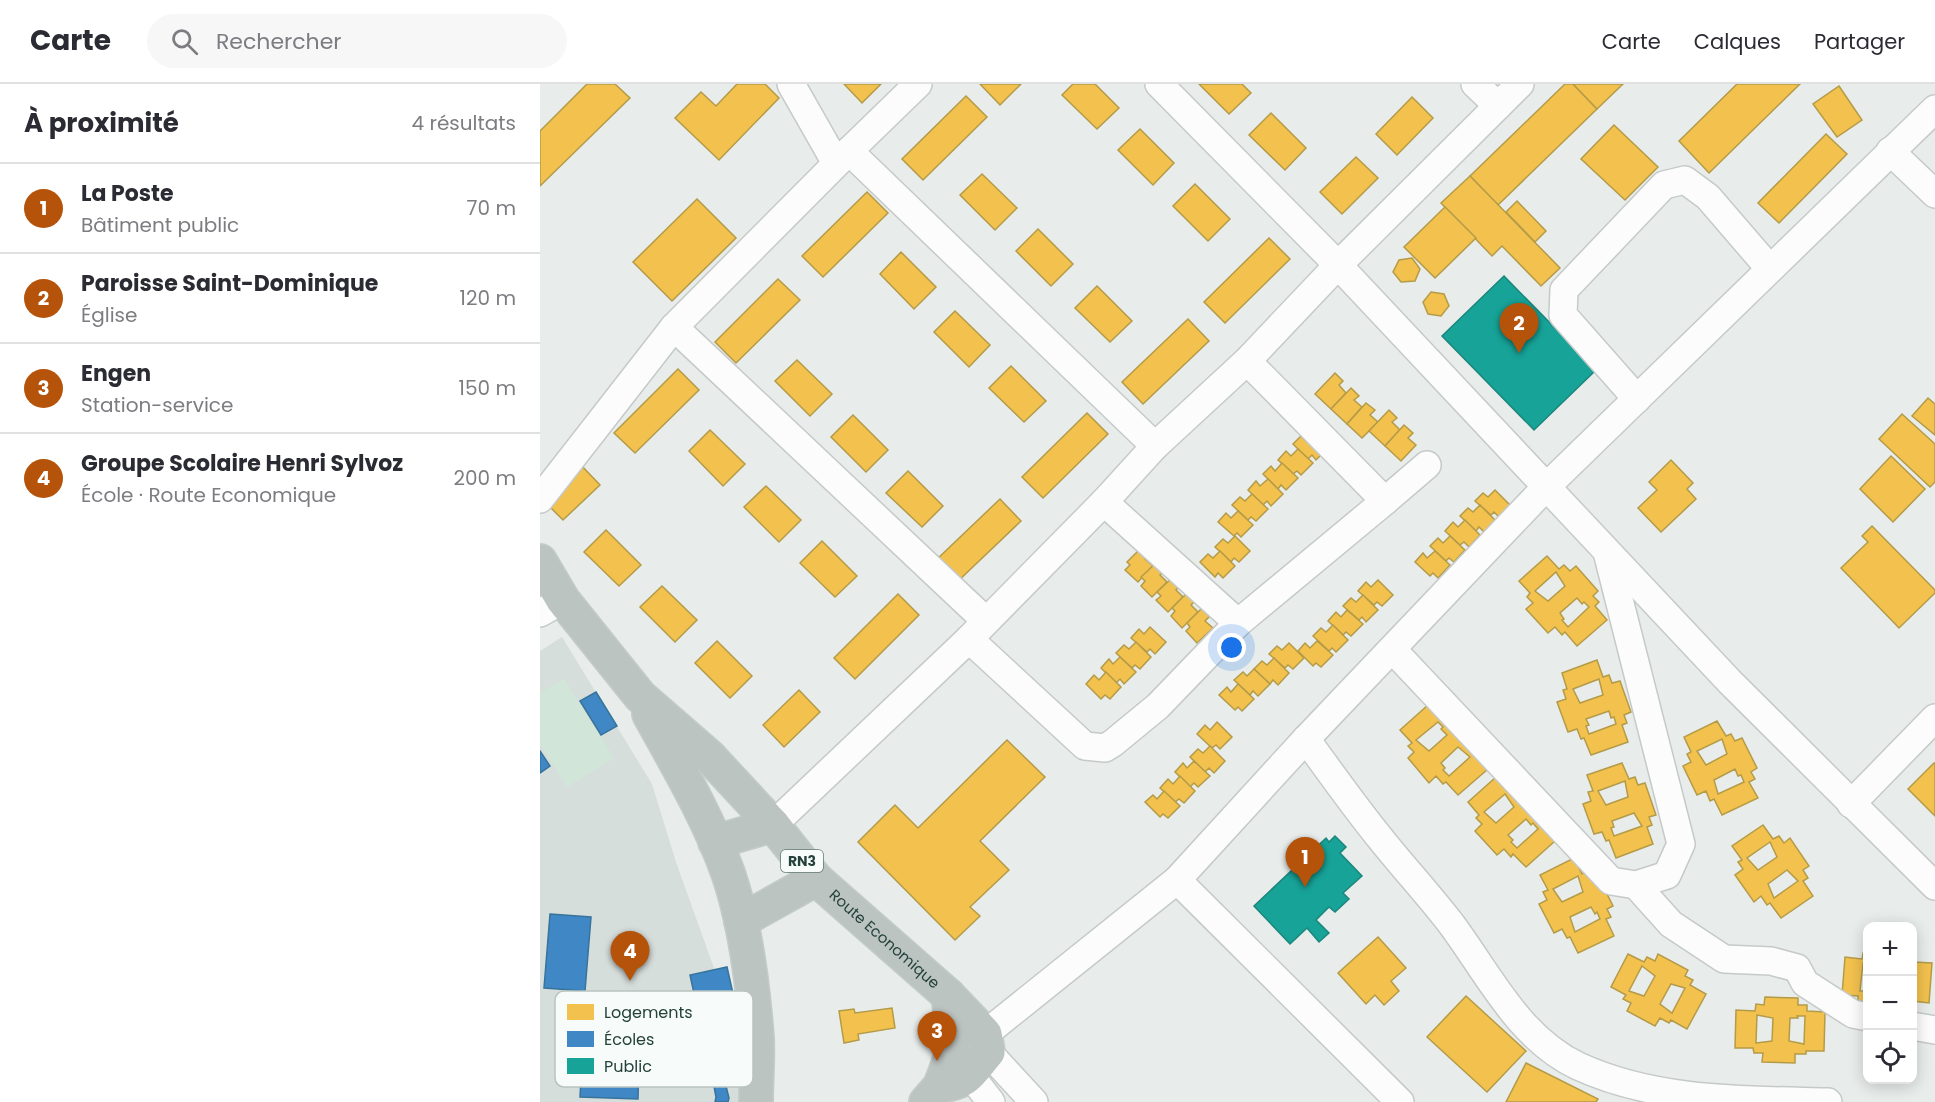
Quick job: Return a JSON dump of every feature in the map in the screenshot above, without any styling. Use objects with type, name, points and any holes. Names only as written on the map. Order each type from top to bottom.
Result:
[{"type":"highway","name":"Route Economique","points":[[540,561],[551,607],[640,696],[709,756],[773,825],[816,879],[948,995],[962,1070]]},
{"type":"highway","name":"Route Economique","points":[[640,696],[715,842],[728,874],[741,921],[750,991]]},
{"type":"highway","points":[[715,842],[773,825]]},
{"type":"highway","points":[[741,921],[816,879]]},
{"type":"highway","points":[[948,995],[954,1038],[952,1054],[962,1070]]},
{"type":"highway","name":"Route Economique","points":[[753,1010],[757,1040],[756,1102]]},
{"type":"street","points":[[792,84],[842,157],[1155,446]]},
{"type":"street","points":[[540,499],[674,327],[842,157],[918,84]]},
{"type":"street","points":[[1159,84],[1338,266],[1730,682],[1935,886]]},
{"type":"street","points":[[1475,84],[1498,106]]},
{"type":"street","points":[[773,825],[977,630],[1104,502],[1155,446],[1247,361],[1338,266],[1520,84]]},
{"type":"street","points":[[962,1070],[1177,880],[1306,739],[1545,488],[1935,109]]},
{"type":"street","points":[[1890,151],[1935,194]]},
{"type":"street","points":[[1636,399],[1563,315],[1564,290],[1664,185],[1685,180],[1708,197],[1770,269]]},
{"type":"street","points":[[674,327],[977,630],[1085,746],[1105,748],[1113,743],[1158,706],[1238,623],[1428,465]]},
{"type":"street","points":[[1247,361],[1385,501]]},
{"type":"street","points":[[1104,502],[1238,623]]},
{"type":"street","points":[[1392,649],[1611,881],[1636,885],[1667,875],[1681,844],[1607,552]]},
{"type":"street","points":[[1851,804],[1935,718]]},
{"type":"street","points":[[1306,739],[1378,836],[1452,925],[1509,1008],[1545,1045],[1575,1065],[1608,1079],[1655,1090],[1713,1098],[1828,1102]]},
{"type":"street","points":[[1177,880],[1400,1102]]},
{"type":"street","points":[[1636,885],[1671,924],[1724,959],[1771,961],[1797,968],[1805,983],[1853,1014],[1863,1016]]},
{"type":"street","points":[[1917,1027],[1935,1030]]},
{"type":"street","points":[[962,1070],[991,1102]]},
{"type":"street","points":[[962,1070],[1034,1102]]},
{"type":"shaded area","points":[[562,637],[652,784],[676,862],[722,991],[555,991],[555,1087],[753,1087],[753,1077],[762,1102],[540,1102],[540,651]]},
{"type":"green space","points":[[564,679],[614,758],[567,787],[540,744],[540,693]]},
{"type":"building: Logements","points":[[587,84],[615,84],[630,98],[540,186],[540,131]]},
{"type":"building: Logements","points":[[737,84],[765,84],[779,98],[719,160],[675,118],[701,92],[716,106]]},
{"type":"building: Logements","points":[[844,84],[881,84],[862,103]]},
{"type":"building: Logements","points":[[980,84],[1021,84],[1000,105]]},
{"type":"building: Logements","points":[[1073,84],[1095,84],[1119,108],[1097,129],[1062,95]]},
{"type":"building: Logements","points":[[1199,84],[1242,84],[1251,93],[1229,114]]},
{"type":"building: Logements","points":[[1565,84],[1573,84],[1597,109],[1498,205],[1470,176]]},
{"type":"building: Logements","points":[[1573,84],[1623,84],[1597,109]]},
{"type":"building: Logements","points":[[1737,84],[1800,84],[1709,173],[1679,141]]},
{"type":"building: Logements","points":[[1839,86],[1862,120],[1837,137],[1813,104]]},
{"type":"building: Logements","points":[[966,96],[987,117],[923,180],[902,159]]},
{"type":"building: Logements","points":[[1412,97],[1433,118],[1397,155],[1376,134]]},
{"type":"building: Logements","points":[[1271,113],[1306,148],[1285,170],[1249,135]]},
{"type":"building: Logements","points":[[1614,125],[1658,167],[1625,200],[1581,159]]},
{"type":"building: Logements","points":[[1140,129],[1174,163],[1153,185],[1118,150]]},
{"type":"building: Logements","points":[[1826,134],[1847,154],[1779,223],[1758,203]]},
{"type":"building: Logements","points":[[1356,157],[1378,178],[1342,214],[1320,192]]},
{"type":"building: Logements","points":[[982,174],[1017,208],[995,230],[960,195]]},
{"type":"building: Logements","points":[[1470,176],[1560,268],[1541,286],[1502,246],[1492,256],[1441,203]]},
{"type":"building: Logements","points":[[1195,184],[1230,219],[1208,241],[1173,206]]},
{"type":"building: Logements","points":[[867,192],[888,213],[823,277],[802,256]]},
{"type":"building: Logements","points":[[697,199],[736,238],[672,301],[633,262]]},
{"type":"building: Logements","points":[[1517,201],[1546,231],[1535,242],[1506,212]]},
{"type":"building: Logements","points":[[1445,207],[1476,238],[1435,278],[1404,247]]},
{"type":"building: Logements","points":[[1038,229],[1073,264],[1051,286],[1016,251]]},
{"type":"building: Logements","points":[[1269,238],[1290,259],[1225,323],[1204,302]]},
{"type":"building: Logements","points":[[901,252],[936,287],[914,309],[880,274]]},
{"type":"building: Logements","points":[[1412,258],[1420,269],[1415,281],[1401,282],[1393,272],[1399,260]]},
{"type":"building: Logements","points":[[778,279],[800,300],[736,363],[715,342]]},
{"type":"building: Logements","points":[[1097,286],[1132,321],[1110,342],[1075,308]]},
{"type":"building: Logements","points":[[1431,292],[1444,294],[1449,306],[1441,316],[1428,314],[1423,302]]},
{"type":"building: Logements","points":[[955,311],[990,345],[969,367],[934,332]]},
{"type":"building: Logements","points":[[1188,319],[1209,341],[1143,404],[1122,382]]},
{"type":"building: Logements","points":[[797,360],[832,394],[810,416],[775,381]]},
{"type":"building: Logements","points":[[1011,366],[1046,401],[1024,422],[989,388]]},
{"type":"building: Logements","points":[[678,369],[699,390],[635,453],[614,433]]},
{"type":"building: Logements","points":[[1335,373],[1343,381],[1339,385],[1346,393],[1331,409],[1315,394]]},
{"type":"building: Logements","points":[[1351,388],[1359,396],[1354,400],[1362,407],[1347,424],[1331,409]]},
{"type":"building: Logements","points":[[1928,398],[1935,404],[1935,435],[1912,416]]},
{"type":"building: Logements","points":[[1366,403],[1375,410],[1370,415],[1378,422],[1362,438],[1347,424]]},
{"type":"building: Logements","points":[[1389,410],[1397,418],[1392,422],[1400,430],[1385,446],[1369,431]]},
{"type":"building: Logements","points":[[1087,413],[1108,434],[1043,498],[1022,477]]},
{"type":"building: Logements","points":[[1902,414],[1935,444],[1935,482],[1930,487],[1879,439]]},
{"type":"building: Logements","points":[[853,415],[888,450],[866,472],[831,437]]},
{"type":"building: Logements","points":[[1404,425],[1413,433],[1408,438],[1416,445],[1401,461],[1385,446]]},
{"type":"building: Logements","points":[[710,430],[745,464],[723,486],[689,451]]},
{"type":"building: Logements","points":[[1312,433],[1328,448],[1316,460],[1312,455],[1308,459],[1293,444],[1301,436],[1306,441]]},
{"type":"building: Logements","points":[[1298,449],[1313,463],[1301,475],[1297,471],[1293,474],[1278,460],[1286,451],[1291,456]]},
{"type":"building: Logements","points":[[1891,456],[1925,489],[1893,522],[1860,489]]},
{"type":"building: Logements","points":[[1671,460],[1693,483],[1687,489],[1696,499],[1661,532],[1638,508],[1657,490],[1649,482]]},
{"type":"building: Logements","points":[[579,463],[600,485],[563,520],[542,499]]},
{"type":"building: Logements","points":[[1282,463],[1298,478],[1286,490],[1281,485],[1278,489],[1263,474],[1271,466],[1275,471]]},
{"type":"building: Logements","points":[[908,471],[943,506],[922,527],[886,493]]},
{"type":"building: Logements","points":[[1268,479],[1283,494],[1271,506],[1267,501],[1263,505],[1248,490],[1256,481],[1260,486]]},
{"type":"building: Logements","points":[[766,486],[801,520],[779,542],[744,507]]},
{"type":"building: Logements","points":[[1495,490],[1510,505],[1499,517],[1494,512],[1491,515],[1475,501],[1483,493],[1488,497]]},
{"type":"building: Logements","points":[[1252,494],[1268,509],[1256,521],[1251,517],[1248,520],[1232,505],[1240,497],[1245,501]]},
{"type":"building: Logements","points":[[1000,499],[1021,521],[955,584],[934,562]]},
{"type":"building: Logements","points":[[1480,505],[1495,520],[1484,532],[1479,527],[1476,531],[1460,516],[1468,508],[1473,512]]},
{"type":"building: Logements","points":[[1238,511],[1253,525],[1241,537],[1237,533],[1234,536],[1218,522],[1226,513],[1231,518]]},
{"type":"building: Logements","points":[[1465,520],[1480,535],[1469,547],[1464,542],[1460,545],[1445,531],[1453,522],[1458,527]]},
{"type":"building: Logements","points":[[1872,526],[1935,590],[1935,593],[1899,628],[1841,568],[1868,542],[1862,536]]},
{"type":"building: Logements","points":[[606,530],[641,565],[619,586],[584,552]]},
{"type":"building: Logements","points":[[1235,536],[1250,551],[1239,562],[1234,558],[1231,562],[1215,547],[1223,539],[1228,543]]},
{"type":"building: Logements","points":[[1450,536],[1465,550],[1454,562],[1449,558],[1446,561],[1430,546],[1438,538],[1443,543]]},
{"type":"building: Logements","points":[[822,541],[857,576],[835,597],[800,563]]},
{"type":"building: Logements","points":[[1142,547],[1150,555],[1145,559],[1153,566],[1138,582],[1125,570],[1130,565],[1127,562]]},
{"type":"building: Logements","points":[[1220,551],[1235,566],[1223,578],[1218,573],[1215,577],[1200,562],[1208,554],[1213,558]]},
{"type":"building: Logements","points":[[1435,551],[1450,565],[1438,578],[1433,573],[1430,576],[1415,562],[1423,553],[1427,558]]},
{"type":"building: Logements","points":[[1547,556],[1559,569],[1564,565],[1570,571],[1576,566],[1598,591],[1593,596],[1599,602],[1595,606],[1607,620],[1577,646],[1565,632],[1562,635],[1555,627],[1548,633],[1526,609],[1533,603],[1527,597],[1530,593],[1519,581]],"holes":[[[1556,572],[1565,586],[1548,601],[1535,591]],[[1577,598],[1589,607],[1568,627],[1560,613]]]},
{"type":"building: Logements","points":[[1157,562],[1165,570],[1160,575],[1167,582],[1152,597],[1141,586],[1145,581],[1141,577]]},
{"type":"building: Logements","points":[[1173,577],[1180,585],[1176,590],[1183,597],[1168,612],[1156,600],[1161,596],[1157,592]]},
{"type":"building: Logements","points":[[1378,580],[1393,595],[1382,606],[1377,602],[1374,605],[1358,591],[1366,582],[1371,587]]},
{"type":"building: Logements","points":[[662,586],[697,620],[675,642],[640,607]]},
{"type":"building: Logements","points":[[1187,593],[1195,601],[1191,605],[1198,612],[1182,628],[1171,616],[1175,611],[1172,608]]},
{"type":"building: Logements","points":[[898,594],[919,615],[855,679],[834,658]]},
{"type":"building: Logements","points":[[1363,595],[1378,610],[1366,622],[1362,617],[1359,620],[1343,606],[1351,598],[1356,602]]},
{"type":"building: Logements","points":[[1202,608],[1210,616],[1205,621],[1213,628],[1197,643],[1186,631],[1190,627],[1187,623]]},
{"type":"building: Logements","points":[[1347,610],[1363,624],[1351,636],[1346,632],[1343,635],[1328,621],[1336,612],[1341,617]]},
{"type":"building: Logements","points":[[1333,625],[1348,640],[1336,652],[1332,648],[1329,651],[1313,636],[1321,628],[1326,632]]},
{"type":"building: Logements","points":[[1150,627],[1166,642],[1155,654],[1150,649],[1147,652],[1131,638],[1139,629],[1144,634]]},
{"type":"building: Logements","points":[[717,641],[752,676],[730,698],[695,663]]},
{"type":"building: Logements","points":[[1317,641],[1333,655],[1321,667],[1316,663],[1313,666],[1298,651],[1305,643],[1310,648]]},
{"type":"building: Logements","points":[[1136,642],[1151,657],[1140,669],[1135,665],[1132,668],[1116,653],[1124,645],[1129,649]]},
{"type":"building: Logements","points":[[1289,643],[1304,658],[1293,669],[1288,665],[1285,668],[1269,654],[1277,646],[1282,650]]},
{"type":"building: Logements","points":[[1120,657],[1136,672],[1124,684],[1120,679],[1116,683],[1101,668],[1109,659],[1113,664]]},
{"type":"building: Logements","points":[[1274,658],[1289,673],[1278,685],[1273,680],[1270,684],[1254,669],[1262,661],[1267,665]]},
{"type":"building: Logements","points":[[1597,660],[1603,677],[1609,675],[1612,683],[1620,681],[1631,712],[1624,715],[1627,723],[1622,725],[1628,742],[1591,755],[1584,738],[1581,739],[1577,729],[1568,732],[1557,702],[1566,699],[1563,690],[1567,689],[1562,673]],"holes":[[[1599,679],[1603,695],[1580,703],[1573,689]],[[1609,711],[1616,724],[1589,734],[1586,719]]]},
{"type":"building: Logements","points":[[1254,669],[1270,684],[1258,696],[1253,691],[1250,695],[1234,680],[1243,672],[1247,676]]},
{"type":"building: Logements","points":[[1106,672],[1121,687],[1110,699],[1105,695],[1101,699],[1086,684],[1094,675],[1099,680]]},
{"type":"building: Logements","points":[[1238,684],[1254,699],[1242,711],[1238,707],[1235,710],[1219,695],[1227,687],[1231,692]]},
{"type":"building: Logements","points":[[799,690],[820,712],[784,747],[763,725]]},
{"type":"building: Logements","points":[[1428,705],[1488,769],[1458,795],[1446,782],[1443,784],[1436,776],[1429,783],[1408,758],[1414,752],[1408,746],[1412,743],[1400,730]],"holes":[[[1438,722],[1447,735],[1429,751],[1416,740]],[[1458,747],[1470,757],[1449,776],[1443,770],[1445,768],[1441,763]]]},
{"type":"building: Logements","points":[[1717,721],[1726,736],[1731,734],[1735,741],[1742,738],[1757,768],[1751,772],[1755,779],[1749,782],[1758,798],[1722,815],[1714,799],[1710,801],[1706,791],[1697,795],[1683,766],[1691,762],[1687,754],[1691,752],[1684,737]],"holes":[[[1722,739],[1727,754],[1706,765],[1697,751]],[[1735,769],[1744,782],[1718,794],[1714,780]]]},
{"type":"building: Logements","points":[[1217,722],[1232,737],[1220,749],[1216,745],[1212,748],[1197,734],[1205,725],[1210,730]]},
{"type":"building: Logements","points":[[1007,740],[1045,777],[980,841],[1009,870],[970,907],[980,916],[955,940],[858,842],[895,805],[918,828]]},
{"type":"building: Logements","points":[[1210,746],[1225,761],[1214,773],[1209,768],[1205,772],[1190,757],[1198,749],[1203,753]]},
{"type":"building: Logements","points":[[1194,761],[1210,776],[1198,787],[1194,783],[1190,787],[1175,772],[1183,763],[1187,768]]},
{"type":"building: Logements","points":[[1622,763],[1629,779],[1635,777],[1638,785],[1645,783],[1656,815],[1649,817],[1652,825],[1647,827],[1653,844],[1616,858],[1609,840],[1606,841],[1602,832],[1594,834],[1583,804],[1591,801],[1588,792],[1593,791],[1587,775]],"holes":[[[1625,781],[1628,797],[1606,805],[1598,791]],[[1634,813],[1642,826],[1614,836],[1611,828],[1614,827],[1612,821]]]},
{"type":"building: Logements","points":[[1935,763],[1935,816],[1908,789]]},
{"type":"building: Logements","points":[[1180,776],[1195,791],[1184,803],[1179,799],[1175,802],[1160,788],[1168,779],[1173,784]]},
{"type":"building: Logements","points":[[1496,777],[1555,841],[1526,867],[1513,854],[1511,857],[1504,849],[1497,855],[1475,831],[1482,824],[1476,818],[1479,815],[1468,802]],"holes":[[[1505,794],[1514,807],[1496,823],[1484,812]],[[1526,819],[1538,829],[1517,848],[1508,835]]]},
{"type":"building: Logements","points":[[1164,791],[1180,806],[1168,818],[1163,814],[1160,817],[1145,802],[1153,795],[1157,799]]},
{"type":"building: Logements","points":[[1763,825],[1773,839],[1779,836],[1784,843],[1790,838],[1809,866],[1803,870],[1808,878],[1803,881],[1813,896],[1781,918],[1770,903],[1767,905],[1761,896],[1754,902],[1735,875],[1743,869],[1738,862],[1742,860],[1732,846]],"holes":[[[1770,842],[1777,857],[1758,870],[1747,858]],[[1787,870],[1798,881],[1774,898],[1768,884]]]},
{"type":"building: Logements","points":[[1574,858],[1582,874],[1587,871],[1598,876],[1613,906],[1607,909],[1611,917],[1606,919],[1614,936],[1578,953],[1570,937],[1567,938],[1562,929],[1554,933],[1539,904],[1547,900],[1543,892],[1548,890],[1540,875]],"holes":[[[1578,876],[1583,892],[1562,902],[1553,889]],[[1591,907],[1600,919],[1575,932],[1570,917]]]},
{"type":"building: Logements","points":[[1378,937],[1406,968],[1391,981],[1399,991],[1384,1005],[1375,995],[1366,1004],[1338,973]]},
{"type":"building: Logements","points":[[1863,953],[1860,991],[1863,991],[1863,1002],[1858,1001],[1858,996],[1842,995],[1845,957],[1862,959]]},
{"type":"building: Logements","points":[[1628,954],[1644,962],[1647,957],[1655,961],[1658,954],[1688,970],[1685,976],[1693,980],[1690,985],[1706,994],[1687,1029],[1671,1020],[1669,1023],[1660,1018],[1655,1026],[1627,1011],[1631,1003],[1623,999],[1626,995],[1611,987]],"holes":[[[1642,966],[1655,976],[1644,996],[1629,991]],[[1671,984],[1685,988],[1672,1013],[1660,1004]]]},
{"type":"building: Logements","points":[[1917,962],[1932,963],[1929,1003],[1917,1002]]},
{"type":"building: Logements","points":[[1466,996],[1526,1051],[1487,1092],[1427,1037]]},
{"type":"building: Logements","points":[[1765,997],[1798,998],[1798,1005],[1807,1005],[1807,1011],[1825,1012],[1824,1051],[1806,1051],[1806,1054],[1795,1054],[1795,1063],[1762,1062],[1763,1053],[1754,1053],[1753,1048],[1735,1048],[1736,1010],[1755,1011],[1756,1004],[1764,1005]],"holes":[[[1757,1015],[1773,1018],[1772,1041],[1756,1043]],[[1797,1016],[1805,1016],[1804,1044],[1789,1041],[1790,1018],[1798,1018]]]},
{"type":"building: Logements","points":[[892,1008],[895,1028],[858,1034],[859,1040],[844,1043],[839,1011],[854,1009],[855,1013]]},
{"type":"building: Logements","points":[[1526,1063],[1598,1099],[1596,1102],[1506,1102]]},
{"type":"building: Écoles","points":[[596,692],[617,726],[601,735],[580,701]]},
{"type":"building: Écoles","points":[[540,751],[550,766],[540,773]]},
{"type":"building: Écoles","points":[[550,914],[591,917],[585,991],[544,988]]},
{"type":"building: Écoles","points":[[727,967],[732,991],[693,991],[690,975]]},
{"type":"building: Écoles","points":[[581,1087],[638,1087],[638,1099],[580,1097]]},
{"type":"building: Écoles","points":[[714,1087],[726,1087],[728,1102],[715,1102]]},
{"type":"building: Public","points":[[1504,276],[1596,370],[1534,430],[1442,336]]},
{"type":"building: Public","points":[[1335,836],[1346,847],[1340,853],[1362,876],[1343,893],[1349,899],[1335,912],[1329,907],[1316,920],[1329,933],[1319,942],[1307,928],[1290,944],[1254,906],[1326,838],[1329,842]]},
{"type":"place","name":"Paroisse Saint-Dominique","points":[[1519,353]]},
{"type":"place","name":"La Poste","points":[[1305,887]]},
{"type":"place","name":"Groupe Scolaire Henri Sylvoz","points":[[630,981]]},
{"type":"place","name":"Engen","points":[[937,1061]]}]
